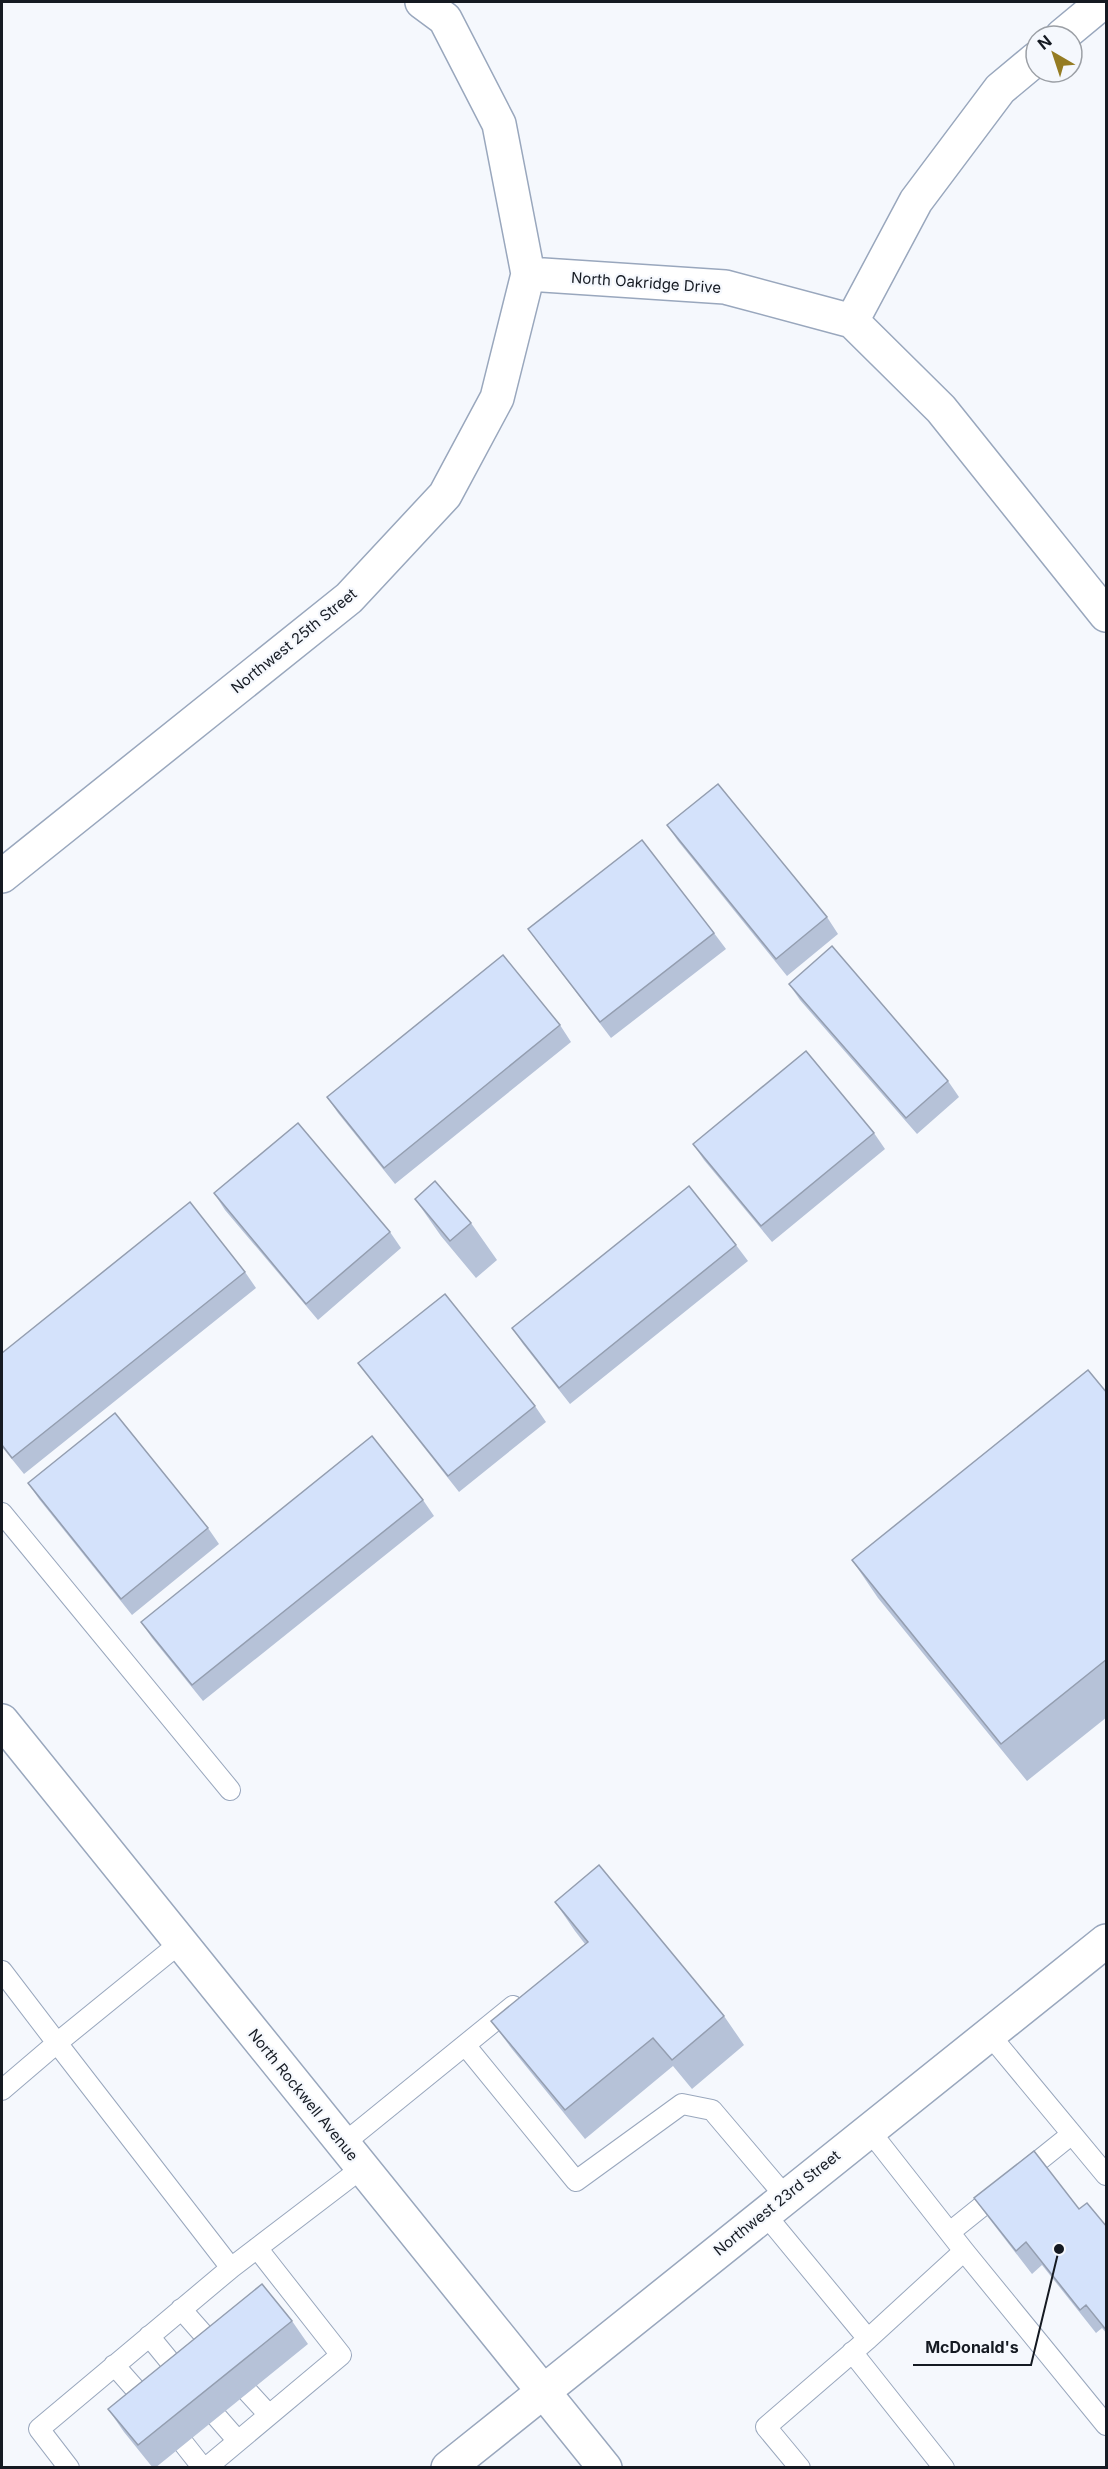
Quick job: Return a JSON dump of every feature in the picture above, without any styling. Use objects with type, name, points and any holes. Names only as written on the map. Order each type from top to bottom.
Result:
[{"type":"street","points":[[422,2],[445,19],[499,124],[528,274]]},
{"type":"street","points":[[1076,24],[1103,2]]},
{"type":"street","points":[[852,321],[916,201],[1000,89],[1024,68]]},
{"type":"street","name":"North Oakridge Drive","points":[[528,274],[725,287],[852,321],[941,409],[1107,615]]},
{"type":"street","name":"Northwest 25th Street","points":[[2,876],[349,598],[445,495],[497,398],[528,274]]},
{"type":"street","name":"North Rockwell Avenue","points":[[2,1721],[605,2468]]},
{"type":"street","name":"Northwest 23rd Street","points":[[448,2468],[1107,1941]]},
{"type":"lane","points":[[2,1513],[230,1790]]},
{"type":"lane","points":[[2,2090],[180,1943]]},
{"type":"lane","points":[[2,1971],[231,2268]]},
{"type":"lane","points":[[69,2468],[39,2429],[257,2248],[465,2045],[530,1992]]},
{"type":"lane","points":[[989,2034],[1107,2175]]},
{"type":"lane","points":[[465,2045],[576,2181],[682,2104],[712,2110],[868,2339]]},
{"type":"lane","points":[[868,2130],[1107,2426]]},
{"type":"lane","points":[[950,2232],[1072,2134]]},
{"type":"lane","points":[[184,2444],[205,2468],[341,2355],[257,2248]]},
{"type":"lane","points":[[800,2468],[766,2427],[868,2339],[964,2251]]},
{"type":"lane","points":[[181,2309],[220,2354]]},
{"type":"lane","points":[[149,2336],[187,2382]]},
{"type":"lane","points":[[852,2352],[944,2468]]},
{"type":"lane","points":[[114,2365],[152,2409]]},
{"type":"lane","points":[[248,2392],[269,2415]]},
{"type":"lane","points":[[217,2417],[238,2441]]},
{"type":"building","points":[[718,784],[827,917],[776,959],[667,825]]},
{"type":"building","points":[[642,840],[714,933],[600,1022],[528,929]]},
{"type":"building","points":[[832,946],[948,1081],[906,1118],[789,984]]},
{"type":"building","points":[[503,955],[560,1025],[384,1168],[327,1097]]},
{"type":"building","points":[[806,1051],[874,1133],[761,1226],[693,1144]]},
{"type":"building","points":[[298,1123],[390,1232],[306,1304],[214,1193]]},
{"type":"building","points":[[435,1181],[471,1223],[450,1241],[415,1199]]},
{"type":"building","points":[[689,1186],[736,1245],[559,1388],[512,1328]]},
{"type":"building","points":[[190,1202],[245,1272],[12,1458],[2,1445],[2,1353]]},
{"type":"building","points":[[445,1294],[535,1406],[448,1476],[358,1363]]},
{"type":"building","points":[[1088,1370],[1107,1393],[1107,1659],[1001,1744],[852,1560]]},
{"type":"building","points":[[115,1413],[208,1528],[121,1599],[28,1483]]},
{"type":"building","points":[[372,1436],[423,1500],[192,1685],[141,1622]]},
{"type":"building","points":[[599,1865],[724,2016],[672,2060],[653,2038],[565,2110],[491,2021],[588,1942],[555,1902]]},
{"type":"building","points":[[1034,2151],[1079,2209],[1087,2203],[1107,2227],[1107,2331],[1086,2305],[1080,2310],[1026,2242],[1016,2251],[974,2198]]},
{"type":"building","points":[[262,2284],[292,2321],[138,2445],[108,2409]]},
{"type":"place","name":"McDonald's","points":[[1059,2249]]}]
